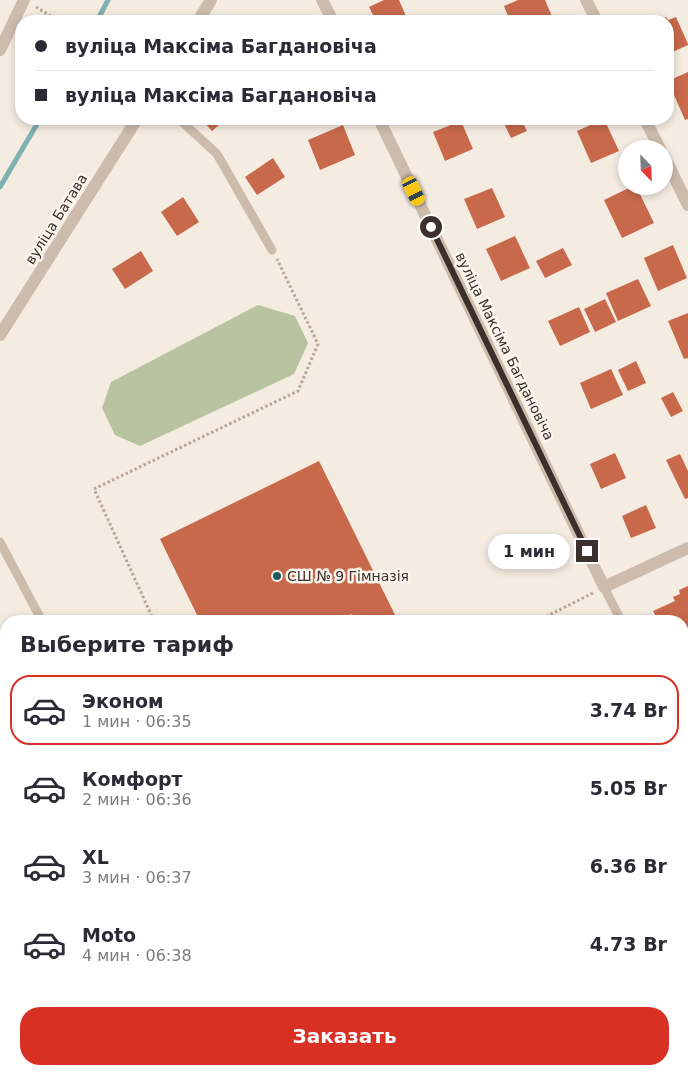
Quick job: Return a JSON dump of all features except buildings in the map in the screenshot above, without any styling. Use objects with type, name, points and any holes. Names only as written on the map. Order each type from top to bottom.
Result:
[{"type":"street","points":[[202,15],[211,0]]},
{"type":"street","points":[[322,0],[329,15]]},
{"type":"street","points":[[586,0],[594,15]]},
{"type":"street","points":[[22,15],[29,3]]},
{"type":"street","points":[[0,50],[15,26]]},
{"type":"street","name":"вуліца Батава","points":[[0,336],[133,125]]},
{"type":"street","name":"вуліца Максіма Багдановіча","points":[[382,125],[604,587]]},
{"type":"street","points":[[648,125],[656,140]]},
{"type":"street","points":[[673,174],[688,205]]},
{"type":"street","points":[[604,587],[688,548]]},
{"type":"lane","points":[[185,125],[217,154],[272,250]]},
{"type":"lane","points":[[0,542],[39,615]]},
{"type":"lane","points":[[604,587],[619,615]]},
{"type":"path","points":[[29,3],[49,15]]},
{"type":"path","points":[[151,615],[94,489],[298,392],[318,344],[272,250]]},
{"type":"path","points":[[549,615],[604,587]]},
{"type":"green space","points":[[258,305],[295,316],[308,343],[294,374],[140,446],[115,435],[102,408],[111,382]]},
{"type":"waterway","points":[[100,15],[108,0]]},
{"type":"waterway","points":[[0,187],[36,125]]},
{"type":"place","name":"СШ № 9 Гімназія","points":[[277,576]]},
{"type":"route","points":[[431,227],[587,551]]}]
